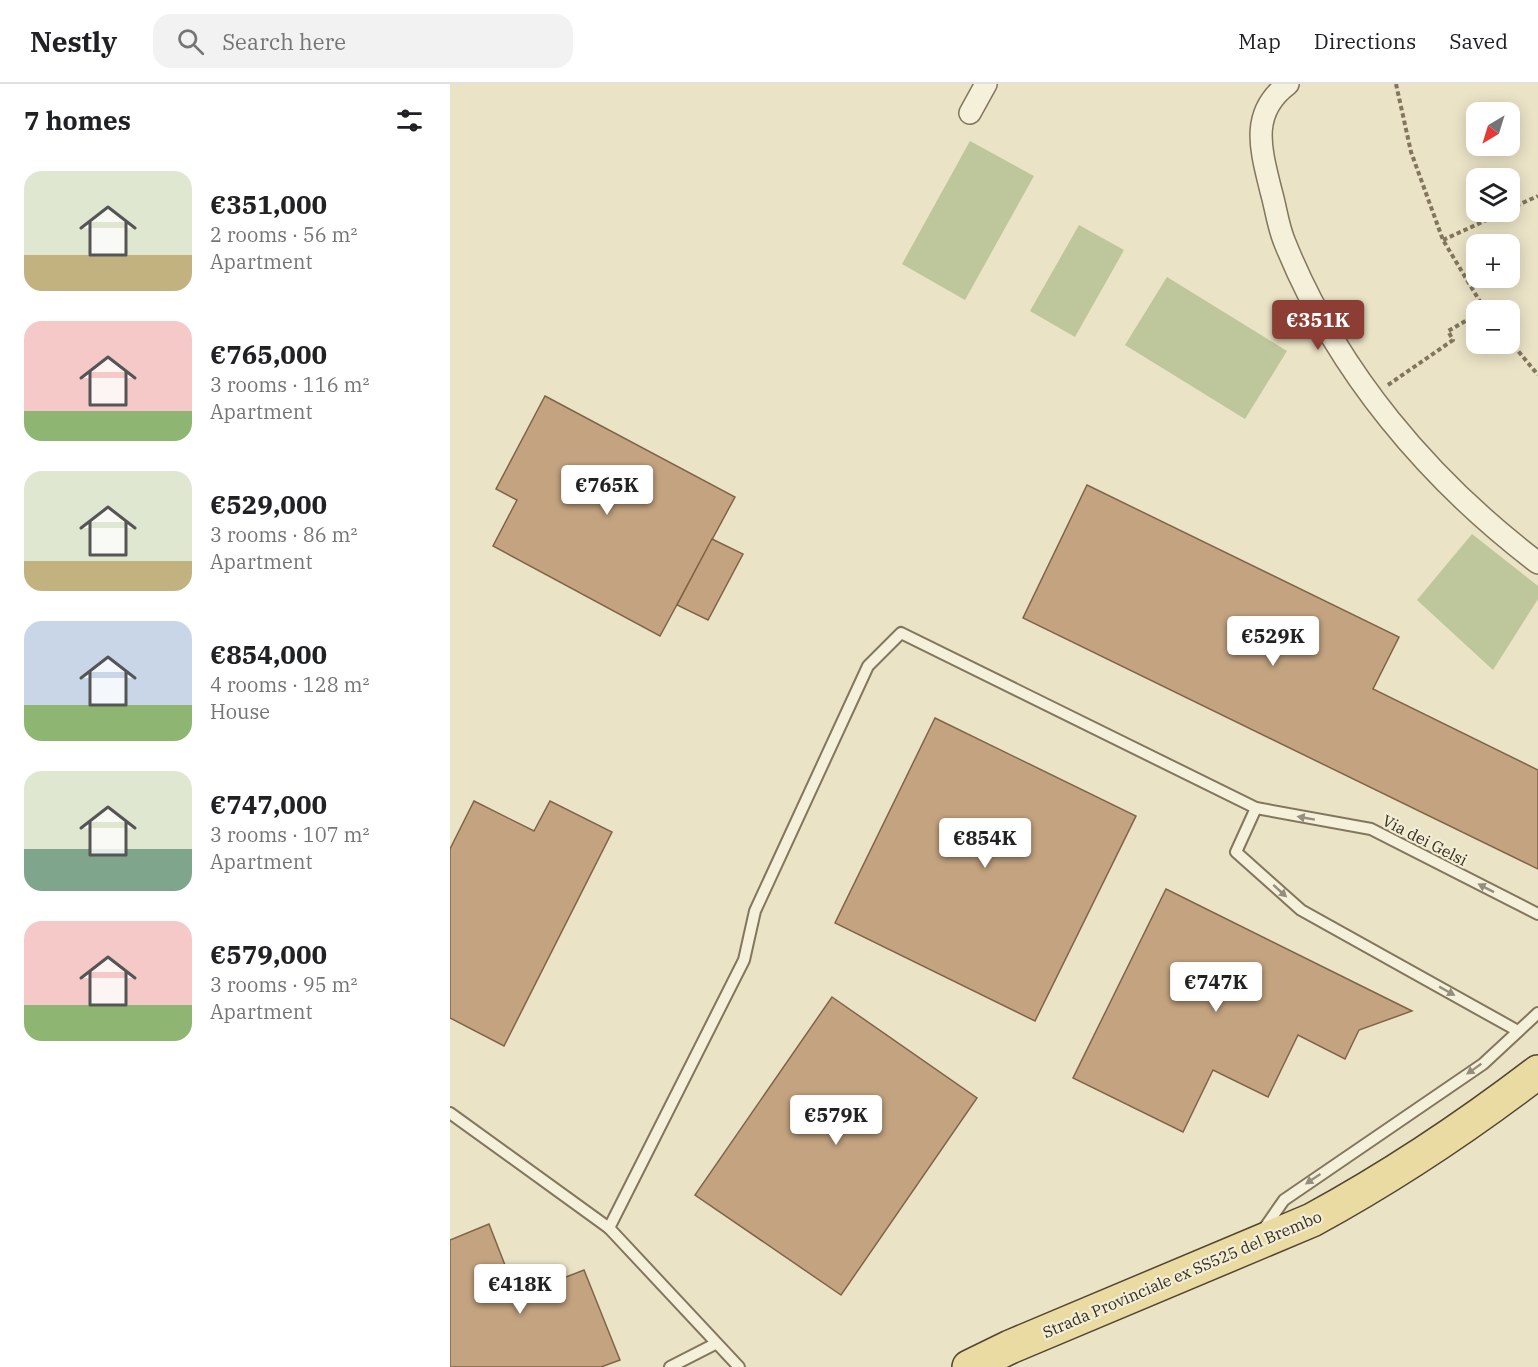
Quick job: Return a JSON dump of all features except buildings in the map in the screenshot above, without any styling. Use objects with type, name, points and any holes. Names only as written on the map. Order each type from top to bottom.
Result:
[{"type":"main road","name":"Strada Provinciale ex SS525 del Brembo","points":[[969,1367],[1010,1347],[1256,1246],[1358,1196],[1449,1138],[1538,1072]]},
{"type":"street","points":[[970,113],[986,84]]},
{"type":"street","points":[[1288,84],[1272,96],[1264,112],[1260,133],[1262,156],[1284,242],[1326,329],[1371,396],[1427,465],[1494,529],[1538,563]]},
{"type":"lane","name":"Via dei Gelsi","points":[[609,1228],[744,960],[755,911],[868,666],[901,633],[1256,808],[1371,829],[1538,914]]},
{"type":"lane","points":[[1256,808],[1236,852],[1301,910],[1518,1031]]},
{"type":"lane","points":[[1256,1246],[1264,1225],[1284,1200],[1482,1064],[1538,1013]]},
{"type":"lane","points":[[450,1113],[609,1228],[715,1344],[739,1367]]},
{"type":"lane","points":[[670,1367],[715,1344]]},
{"type":"path","points":[[1396,84],[1411,152],[1443,240],[1478,300]]},
{"type":"path","points":[[1520,204],[1538,196]]},
{"type":"path","points":[[1443,240],[1482,222]]},
{"type":"path","points":[[1371,396],[1453,340],[1448,331],[1466,321]]},
{"type":"path","points":[[1520,353],[1538,375]]},
{"type":"green space","points":[[970,141],[1034,176],[965,300],[902,264]]},
{"type":"green space","points":[[1079,225],[1124,250],[1075,337],[1030,311]]},
{"type":"green space","points":[[1167,277],[1287,351],[1245,419],[1125,345]]},
{"type":"green space","points":[[1472,534],[1538,586],[1538,599],[1493,670],[1417,600]]}]
